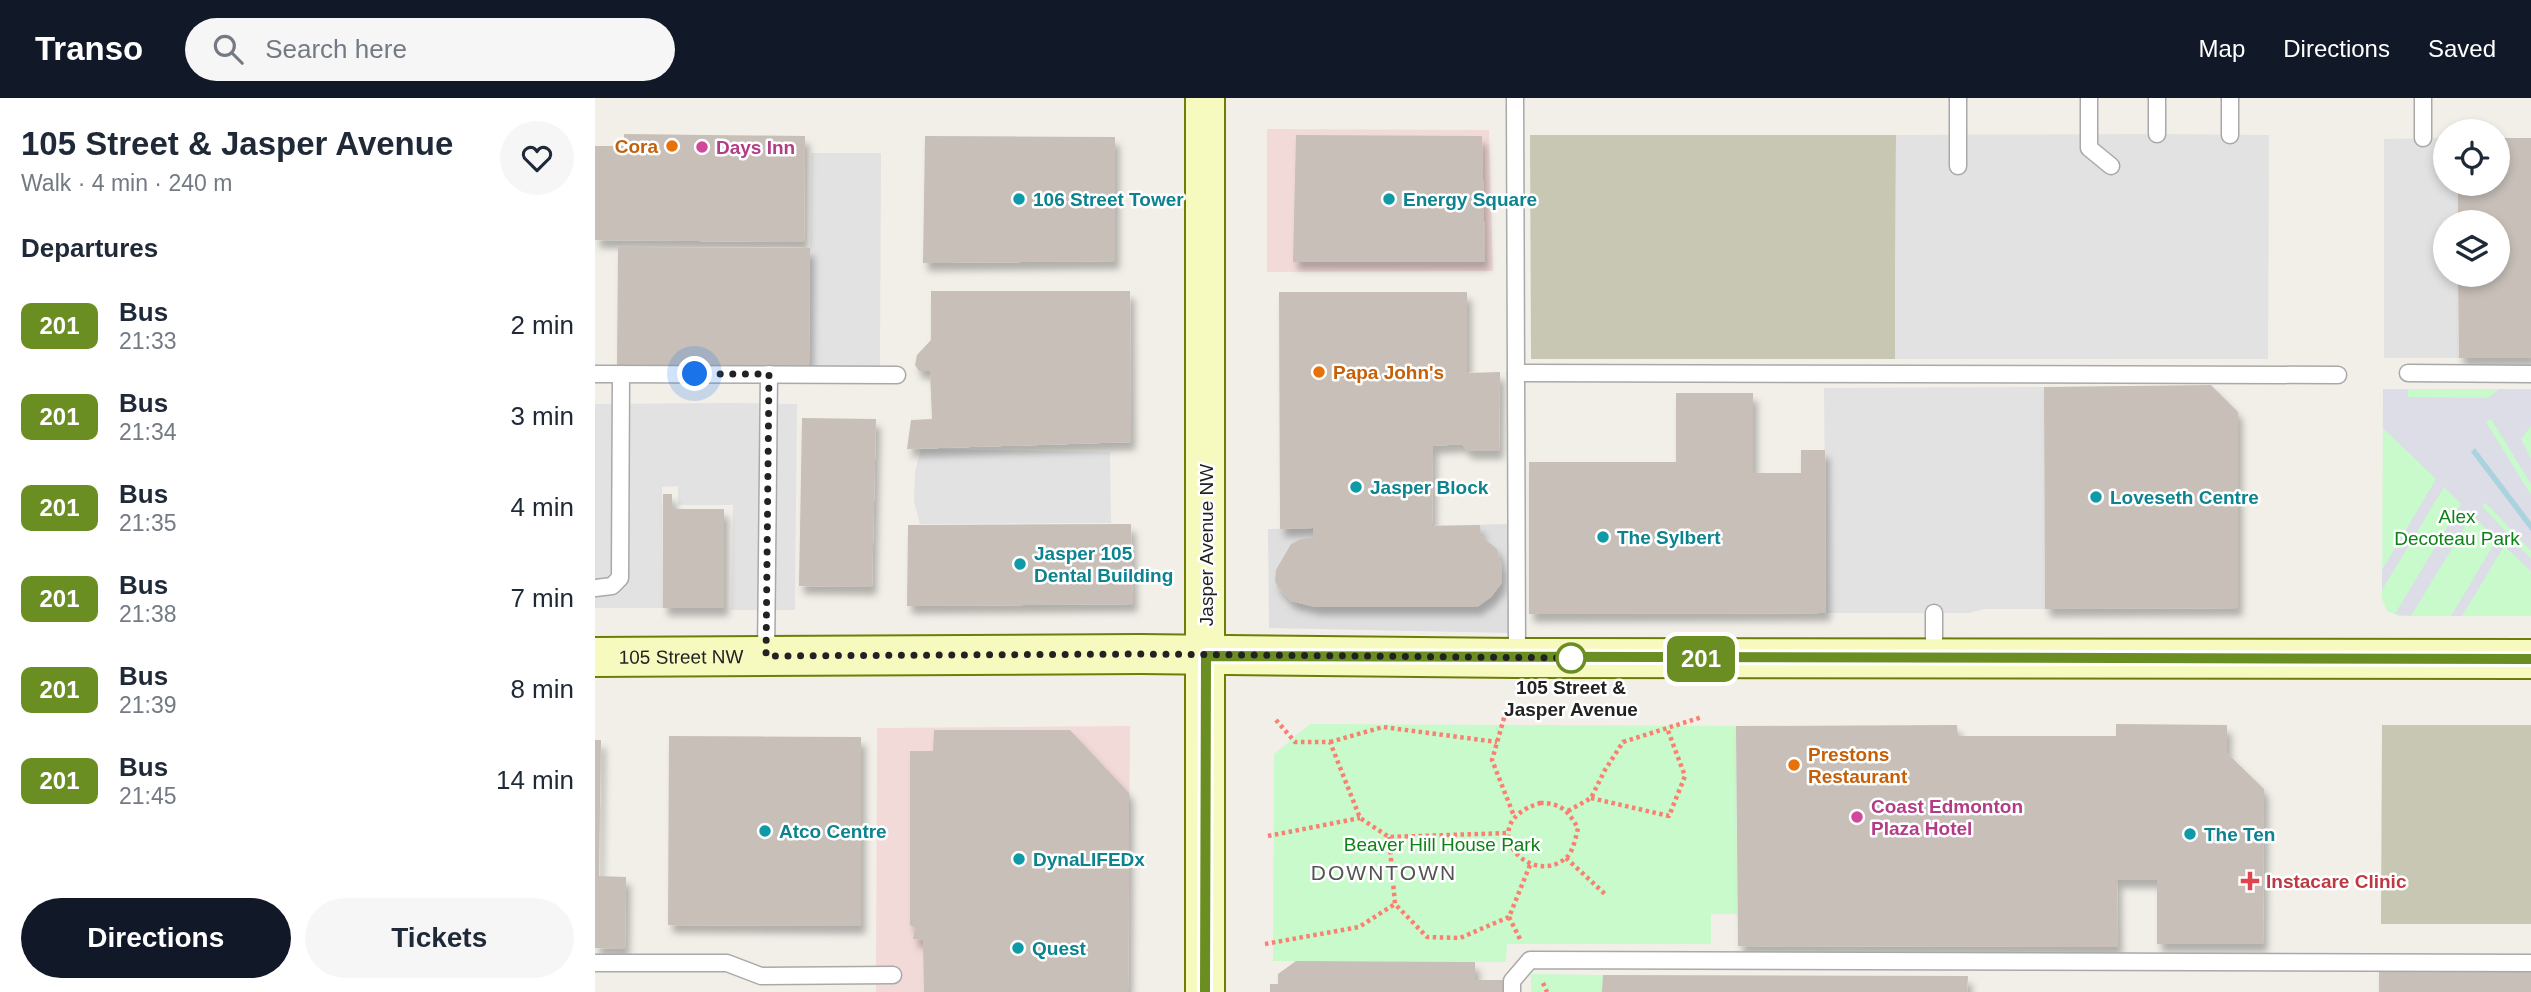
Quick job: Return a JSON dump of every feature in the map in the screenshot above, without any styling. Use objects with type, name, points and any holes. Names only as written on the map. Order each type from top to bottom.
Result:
[{"type":"street","name":"Jasper Avenue NW","points":[[1205,98],[1205,992]]},
{"type":"street","name":"105 Street NW","points":[[595,657],[1139,654],[1517,658],[2531,659]]},
{"type":"lane","points":[[1515,98],[1517,658]]},
{"type":"lane","points":[[1958,98],[1958,166]]},
{"type":"lane","points":[[2089,98],[2089,148],[2111,166]]},
{"type":"lane","points":[[2157,98],[2157,134]]},
{"type":"lane","points":[[2230,98],[2230,135]]},
{"type":"lane","points":[[2423,98],[2423,138]]},
{"type":"lane","points":[[1516,373],[1932,373],[2228,367],[2337,375]]},
{"type":"lane","points":[[2417,368],[2531,374]]},
{"type":"lane","points":[[595,374],[897,375]]},
{"type":"lane","points":[[595,588],[612,586],[620,578],[621,374]]},
{"type":"lane","points":[[766,656],[769,374]]},
{"type":"lane","points":[[1934,613],[1934,659]]},
{"type":"lane","points":[[1512,992],[1512,981],[1530,960],[2531,962]]},
{"type":"lane","points":[[595,963],[727,963],[761,976],[893,975]]},
{"type":"path","points":[[1506,711],[1492,760],[1514,816]]},
{"type":"path","points":[[1567,811],[1591,798],[1623,742],[1702,717]]},
{"type":"path","points":[[1276,720],[1295,742],[1330,742],[1383,727],[1497,742]]},
{"type":"path","points":[[1591,798],[1669,816],[1685,776],[1667,728]]},
{"type":"path","points":[[1330,742],[1360,818],[1389,837],[1508,833]]},
{"type":"path","points":[[1540,803],[1555,803],[1567,811],[1578,828],[1574,844],[1566,858],[1545,867],[1530,865],[1518,856],[1508,833],[1514,816],[1523,808],[1540,803]]},
{"type":"path","points":[[1268,836],[1360,818]]},
{"type":"path","points":[[1389,837],[1395,904],[1427,937],[1460,938],[1509,917],[1530,865]]},
{"type":"path","points":[[1566,858],[1606,895]]},
{"type":"path","points":[[1265,944],[1359,927],[1395,904]]},
{"type":"shaded area","name":"Energy Square","points":[[1267,129],[1489,130],[1493,271],[1267,272]]},
{"type":"shaded area","points":[[1530,135],[1896,135],[1895,359],[1531,359]]},
{"type":"shaded area","points":[[1896,135],[2269,135],[2268,359],[1895,359]]},
{"type":"shaded area","points":[[2433,138],[2433,196],[2458,196],[2458,210],[2433,210],[2433,287],[2458,287],[2459,358],[2384,358],[2384,139]]},
{"type":"shaded area","points":[[811,153],[881,153],[880,367],[809,367]]},
{"type":"shaded area","points":[[2044,387],[2045,609],[1984,609],[1969,613],[1826,613],[1824,388]]},
{"type":"shaded area","points":[[2383,389],[2408,389],[2408,397],[2487,398],[2500,389],[2531,389],[2531,426],[2521,439],[2531,459],[2531,484],[2491,419],[2486,422],[2531,495],[2531,551],[2486,503],[2482,506],[2531,559],[2531,571],[2504,546],[2462,616],[2451,616],[2497,539],[2472,515],[2411,616],[2395,614],[2461,504],[2444,487],[2382,590],[2382,570],[2436,479],[2383,428]]},
{"type":"shaded area","points":[[595,404],[797,404],[795,610],[731,610],[733,505],[678,505],[678,486],[662,487],[663,608],[595,608]]},
{"type":"shaded area","points":[[921,449],[1110,452],[1111,523],[920,524],[914,502],[915,472]]},
{"type":"shaded area","points":[[1509,524],[1512,633],[1269,628],[1268,529]]},
{"type":"shaded area","points":[[2382,725],[2531,725],[2531,924],[2381,924]]},
{"type":"shaded area","name":"DynaLIFEDx","points":[[1130,726],[1128,992],[876,992],[877,728]]},
{"type":"green space","name":"Alex Decoteau Park","points":[[2383,389],[2531,389],[2531,616],[2399,616],[2387,611],[2382,599]]},
{"type":"green space","name":"Beaver Hill House Park","points":[[1310,724],[1736,726],[1737,914],[1711,914],[1711,944],[1507,944],[1506,962],[1273,961],[1274,754]]},
{"type":"green space","points":[[1531,974],[1603,975],[1602,992],[1531,992]]},
{"type":"water","points":[[2475,448],[2531,522],[2531,531],[2471,452]]},
{"type":"building","points":[[624,134],[805,136],[804,242],[595,240],[595,146],[624,146]]},
{"type":"building","name":"Energy Square","points":[[1296,135],[1482,136],[1485,262],[1293,262]]},
{"type":"building","name":"106 Street Tower","points":[[925,136],[1115,137],[1115,261],[923,263]]},
{"type":"building","points":[[2510,138],[2531,138],[2531,358],[2459,358],[2458,287],[2510,287],[2510,210],[2458,210],[2458,196],[2510,196]]},
{"type":"building","points":[[618,247],[810,248],[809,367],[617,366]]},
{"type":"building","points":[[931,291],[1130,291],[1131,442],[907,449],[911,420],[932,419],[930,371],[919,371],[915,365],[917,355],[931,340]]},
{"type":"building","points":[[1279,292],[1467,292],[1467,373],[1500,372],[1499,451],[1468,451],[1462,444],[1433,446],[1432,526],[1480,525],[1481,536],[1497,549],[1502,567],[1501,584],[1491,597],[1477,607],[1315,607],[1291,601],[1278,587],[1275,581],[1276,570],[1291,544],[1313,537],[1313,528],[1280,529]]},
{"type":"building","points":[[2211,385],[2238,412],[2238,608],[2045,609],[2044,387]]},
{"type":"building","points":[[1676,393],[1753,393],[1753,473],[1801,473],[1801,450],[1825,450],[1826,613],[1529,614],[1529,462],[1676,462]]},
{"type":"building","points":[[802,418],[876,419],[872,587],[799,586]]},
{"type":"building","points":[[663,494],[672,494],[672,509],[724,509],[724,608],[663,608]]},
{"type":"building","name":"Jasper 105 Dental Building","points":[[1131,524],[1133,604],[907,606],[908,525]]},
{"type":"building","points":[[2116,724],[2227,725],[2227,753],[2264,789],[2263,944],[2157,944],[2157,880],[2117,880],[2118,947],[1738,946],[1736,726],[1957,725],[1958,736],[2116,736]]},
{"type":"building","name":"DynaLIFEDx","points":[[934,730],[1070,730],[1129,793],[1128,992],[924,992],[923,940],[913,939],[915,928],[910,925],[910,751],[933,751]]},
{"type":"building","name":"Atco Centre","points":[[669,736],[861,737],[861,926],[668,925]]},
{"type":"building","points":[[595,740],[601,740],[599,876],[626,877],[625,949],[595,948]]},
{"type":"building","points":[[1296,961],[1475,962],[1475,980],[1507,980],[1507,992],[1270,992],[1270,984],[1278,984],[1278,974]]},
{"type":"building","points":[[2379,969],[2531,970],[2531,992],[2379,992]]},
{"type":"building","points":[[1603,975],[1968,976],[1967,992],[1602,992]]},
{"type":"bus line","name":"201","points":[[1205,992],[1206,656],[2531,659]]},
{"type":"place","name":"Cora","points":[[672,146]]},
{"type":"place","name":"Days Inn","points":[[702,147]]},
{"type":"place","name":"106 Street Tower","points":[[1019,199]]},
{"type":"place","name":"Energy Square","points":[[1389,199]]},
{"type":"place","name":"Papa John's","points":[[1319,372]]},
{"type":"place","name":"Jasper Block","points":[[1356,487]]},
{"type":"place","name":"Loveseth Centre","points":[[2096,497]]},
{"type":"place","name":"The Sylbert","points":[[1603,537]]},
{"type":"place","name":"Jasper 105 Dental Building","points":[[1020,564]]},
{"type":"place","name":"105 Street & Jasper Avenue","points":[[1571,658]]},
{"type":"place","name":"Prestons Restaurant","points":[[1794,765]]},
{"type":"place","name":"Coast Edmonton Plaza Hotel","points":[[1857,817]]},
{"type":"place","name":"Atco Centre","points":[[765,831]]},
{"type":"place","name":"The Ten","points":[[2190,834]]},
{"type":"place","name":"DynaLIFEDx","points":[[1019,859]]},
{"type":"place","name":"Instacare Clinic","points":[[2250,881]]},
{"type":"place","name":"Quest","points":[[1018,948]]},
{"type":"district","name":"DOWNTOWN","points":[[1384,872]]},
{"type":"route","points":[[695,374],[769,374],[766,656],[1139,654],[1571,658]]}]
